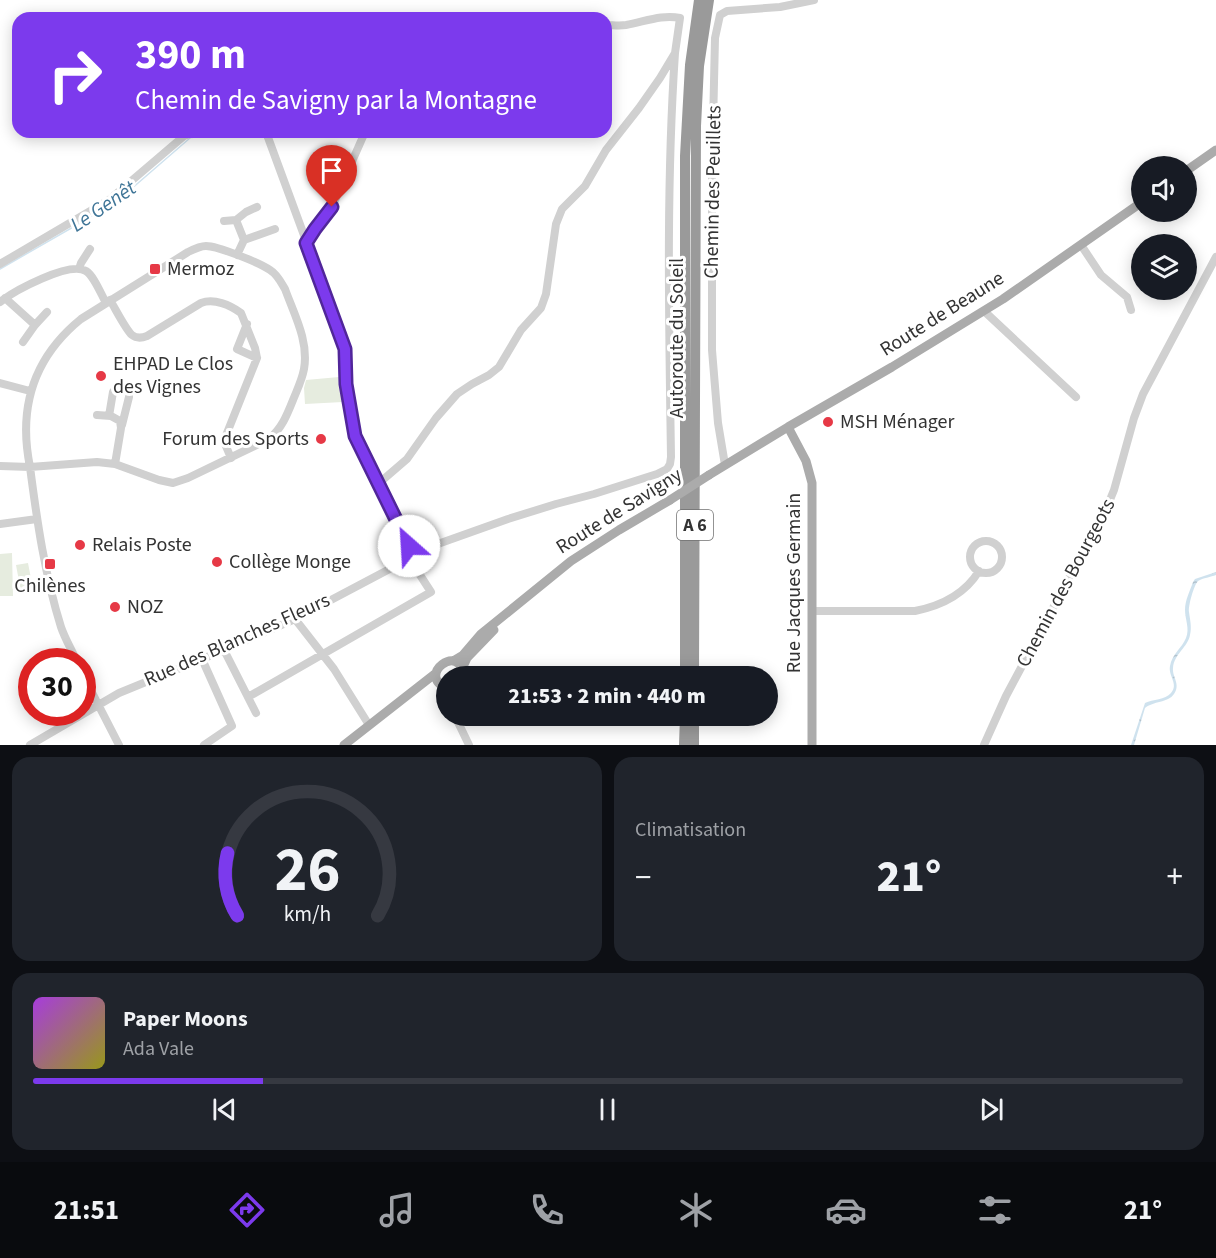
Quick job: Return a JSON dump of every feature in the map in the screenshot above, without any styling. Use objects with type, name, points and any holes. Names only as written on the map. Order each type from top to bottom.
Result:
[{"type":"highway","name":"Autoroute du Soleil","points":[[685,666],[686,145],[690,65],[699,0]]},
{"type":"highway","name":"Autoroute du Soleil","points":[[694,666],[696,126],[699,66],[709,0]]},
{"type":"highway","points":[[684,745],[685,726]]},
{"type":"highway","points":[[694,726],[694,745]]},
{"type":"main road","points":[[1197,163],[1216,150]]},
{"type":"main road","name":"Route de Beaune","points":[[756,446],[984,311],[1131,210]]},
{"type":"main road","name":"Rue Jacques Germain","points":[[788,427],[806,461],[811,477],[813,499],[812,745]]},
{"type":"main road","name":"Route de Savigny","points":[[439,666],[445,662],[453,662],[463,655],[500,618],[571,561],[756,446]]},
{"type":"main road","name":"Route de Savigny","points":[[465,666],[475,641]]},
{"type":"main road","points":[[453,662],[460,666]]},
{"type":"main road","points":[[344,745],[436,673]]},
{"type":"main road","points":[[420,686],[436,688]]},
{"type":"street","name":"Chemin des Peuillets","points":[[725,465],[719,433],[711,320],[714,64],[719,17],[721,13],[727,11],[780,7],[814,0]]},
{"type":"street","points":[[378,484],[407,459],[436,418],[457,394],[499,367],[521,330],[541,308],[546,294],[559,214],[585,186],[606,150],[652,90],[675,53],[680,18],[612,25]]},
{"type":"street","name":"Rue des Blanches Fleurs","points":[[30,745],[130,687],[295,619],[446,540],[555,504],[657,474],[666,469],[671,457],[669,210],[671,106],[675,53]]},
{"type":"street","points":[[0,264],[109,200],[182,138]]},
{"type":"street","points":[[248,697],[431,592],[411,557],[355,436],[343,367],[346,355],[344,344],[268,138]]},
{"type":"street","points":[[306,243],[332,207],[362,138]]},
{"type":"street","points":[[224,221],[236,220],[257,207]]},
{"type":"street","points":[[236,220],[244,240]]},
{"type":"street","points":[[237,255],[244,240],[275,229]]},
{"type":"street","points":[[1081,245],[1101,274],[1127,297],[1131,310]]},
{"type":"street","points":[[0,466],[30,467],[97,462],[115,464],[173,483],[269,439],[279,430],[307,369],[303,337],[281,282],[269,269],[237,255],[213,247],[196,248],[81,319],[65,333],[41,365],[30,391],[26,426],[30,467],[37,519],[51,586],[62,629],[71,648]]},
{"type":"street","points":[[79,269],[90,249]]},
{"type":"street","name":"Chemin des Bourgeots","points":[[984,745],[1006,696],[1107,507],[1143,394],[1216,257]]},
{"type":"street","points":[[35,324],[2,300],[30,283],[71,269],[89,273],[130,333],[136,337],[147,336],[207,300],[238,310],[247,324],[257,358],[225,438],[231,458]]},
{"type":"street","points":[[984,311],[1076,397]]},
{"type":"street","points":[[23,342],[35,324],[48,312]]},
{"type":"street","points":[[247,324],[237,349],[257,358]]},
{"type":"street","points":[[0,383],[30,391]]},
{"type":"street","points":[[109,416],[113,392]]},
{"type":"street","points":[[115,464],[129,397]]},
{"type":"street","points":[[97,415],[118,419],[122,425]]},
{"type":"street","points":[[0,524],[37,519]]},
{"type":"street","points":[[982,542],[993,543],[1002,555],[999,566],[990,572],[979,571],[972,563],[972,552],[982,542]]},
{"type":"street","points":[[813,611],[915,611],[928,608],[963,590],[979,571]]},
{"type":"street","points":[[295,619],[334,669],[369,725]]},
{"type":"street","points":[[224,650],[256,713]]},
{"type":"street","points":[[202,659],[232,726],[204,745]]},
{"type":"street","points":[[96,701],[119,745]]},
{"type":"street","points":[[460,726],[469,745]]},
{"type":"shaded area","points":[[339,377],[343,402],[305,404],[306,380]]},
{"type":"shaded area","points":[[12,553],[13,596],[0,596],[0,554]]},
{"type":"shaded area","points":[[28,563],[33,589],[21,592],[16,565]]},
{"type":"water","points":[[1216,572],[1216,575],[1198,581],[1193,591],[1189,609],[1190,635],[1173,668],[1176,690],[1168,699],[1145,708],[1134,745],[1131,745],[1145,703],[1166,697],[1173,690],[1174,683],[1170,666],[1187,635],[1185,606],[1193,582],[1195,579]]},
{"type":"waterway","name":"Le Genêt","points":[[0,269],[115,203],[190,138]]},
{"type":"place","name":"Mermoz","points":[[155,269]]},
{"type":"place","name":"EHPAD Le Clos des Vignes","points":[[101,376]]},
{"type":"place","name":"MSH Ménager","points":[[828,422]]},
{"type":"place","name":"Forum des Sports","points":[[321,439]]},
{"type":"place","name":"Relais Poste","points":[[80,545]]},
{"type":"place","name":"Collège Monge","points":[[217,562]]},
{"type":"place","name":"Chilènes","points":[[50,564]]},
{"type":"place","name":"NOZ","points":[[115,607]]},
{"type":"route","points":[[332,207],[306,243],[344,344],[346,384],[355,436],[409,546]]}]
